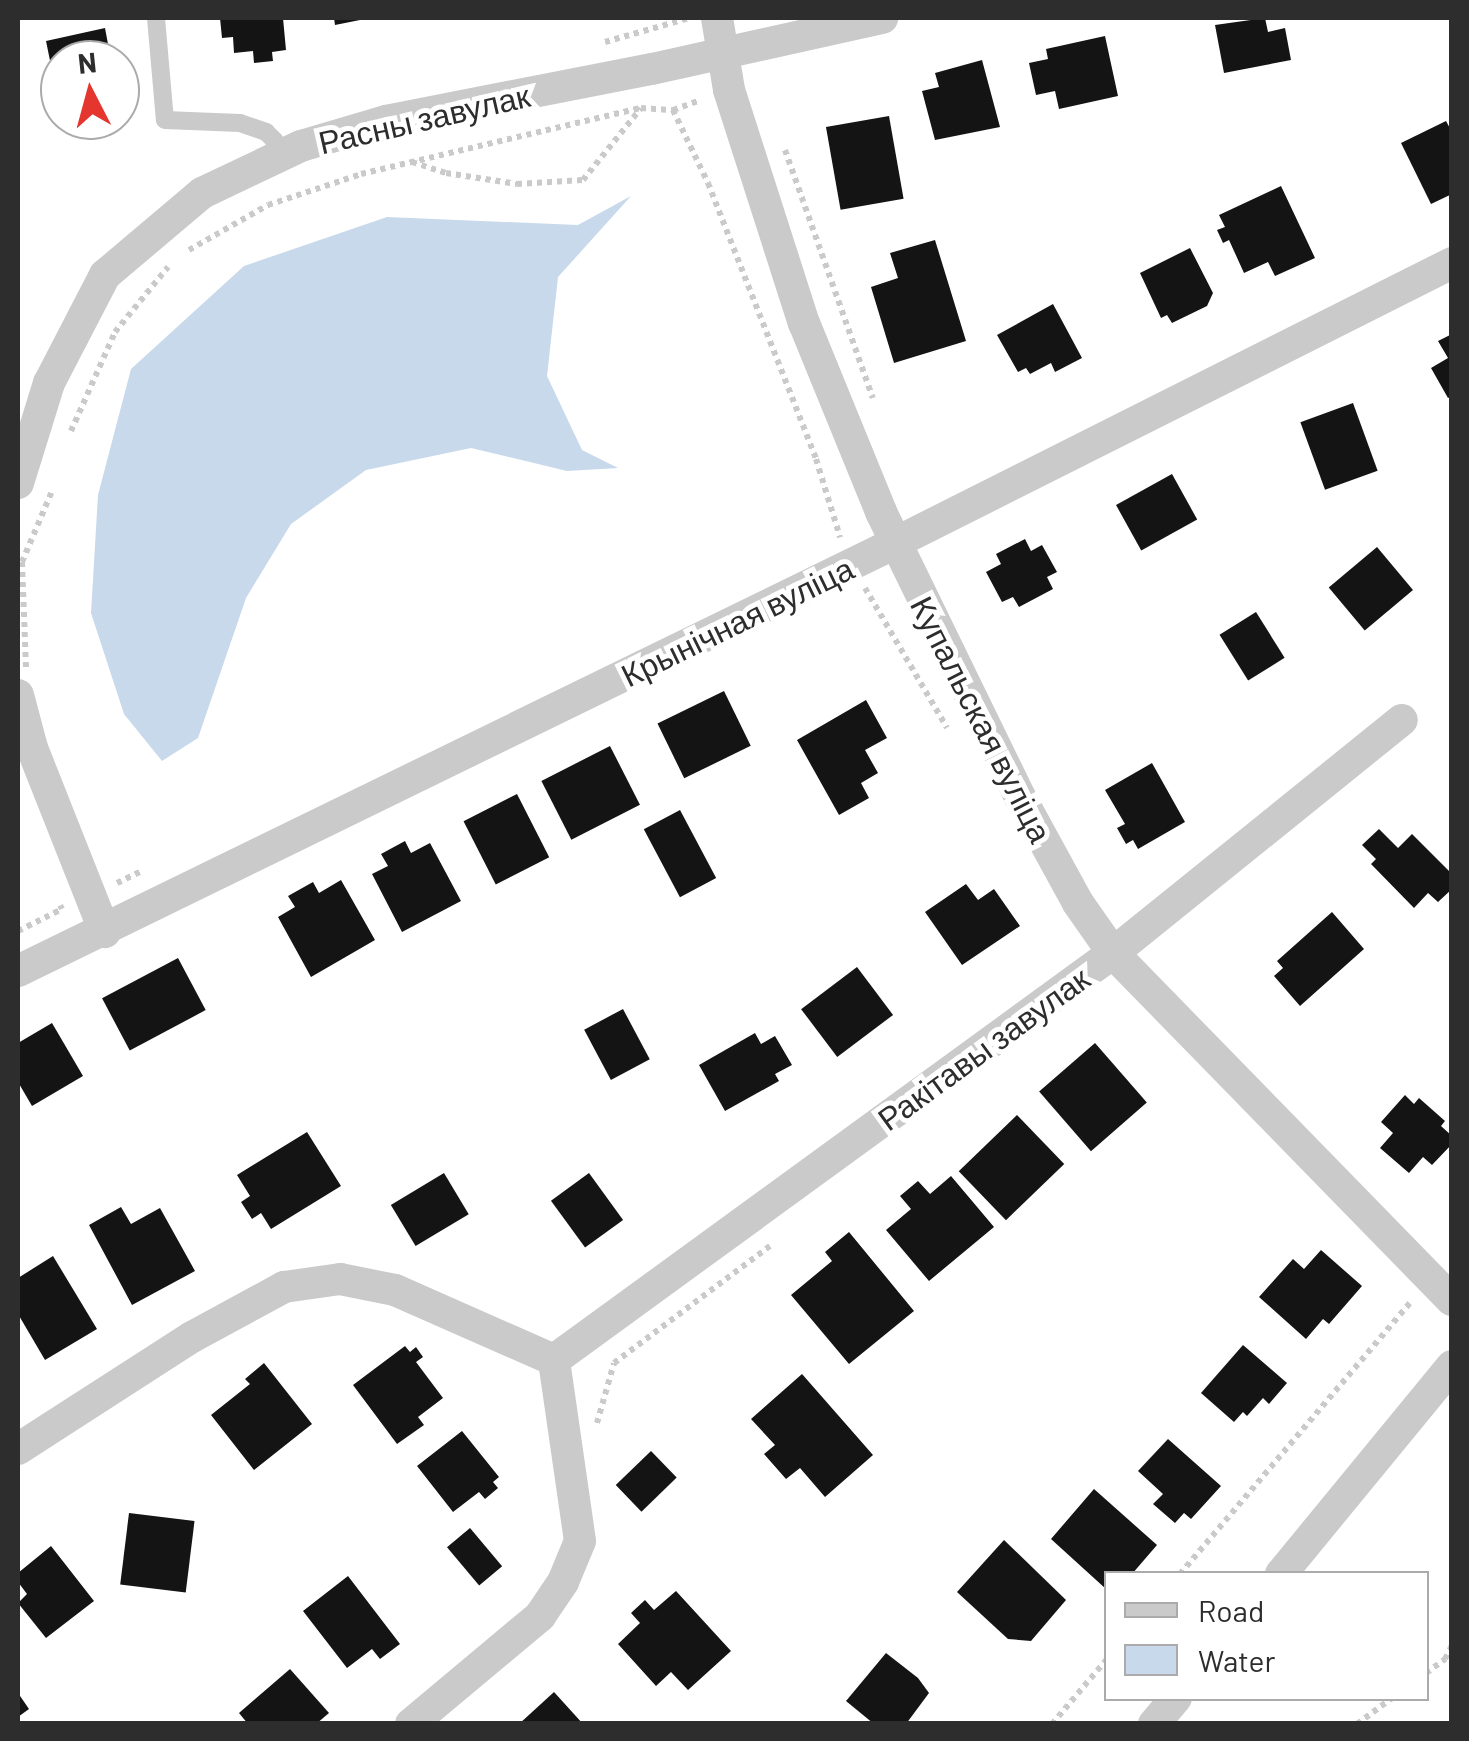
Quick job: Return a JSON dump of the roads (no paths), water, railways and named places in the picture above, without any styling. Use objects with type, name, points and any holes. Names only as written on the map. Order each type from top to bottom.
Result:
[{"type":"street","name":"Купальская вуліца","points":[[718,18],[729,90],[804,323],[896,543],[1020,797],[1078,902],[1113,953],[1440,1290]]},
{"type":"street","name":"Расны завулак","points":[[18,482],[49,383],[105,274],[202,193],[301,146],[386,120],[652,69],[882,18]]},
{"type":"street","name":"Крынічная вуліца","points":[[18,971],[105,932],[896,543],[1452,263]]},
{"type":"street","points":[[18,696],[32,748],[105,932]]},
{"type":"street","name":"Ракітавы завулак","points":[[554,1360],[1113,953],[1402,720]]},
{"type":"street","points":[[18,1449],[192,1336],[284,1287],[340,1279],[394,1290],[554,1360],[580,1541],[564,1582],[540,1616],[411,1724]]},
{"type":"street","points":[[1283,1571],[1452,1366]]},
{"type":"street","points":[[1154,1724],[1173,1701]]},
{"type":"lane","points":[[156,18],[165,120],[240,122],[266,132],[275,142]]},
{"type":"water","points":[[631,196],[558,277],[547,376],[582,450],[618,468],[567,471],[471,448],[366,470],[291,524],[246,598],[198,738],[162,761],[124,714],[91,613],[98,495],[131,369],[244,266],[387,217],[578,225]]}]
